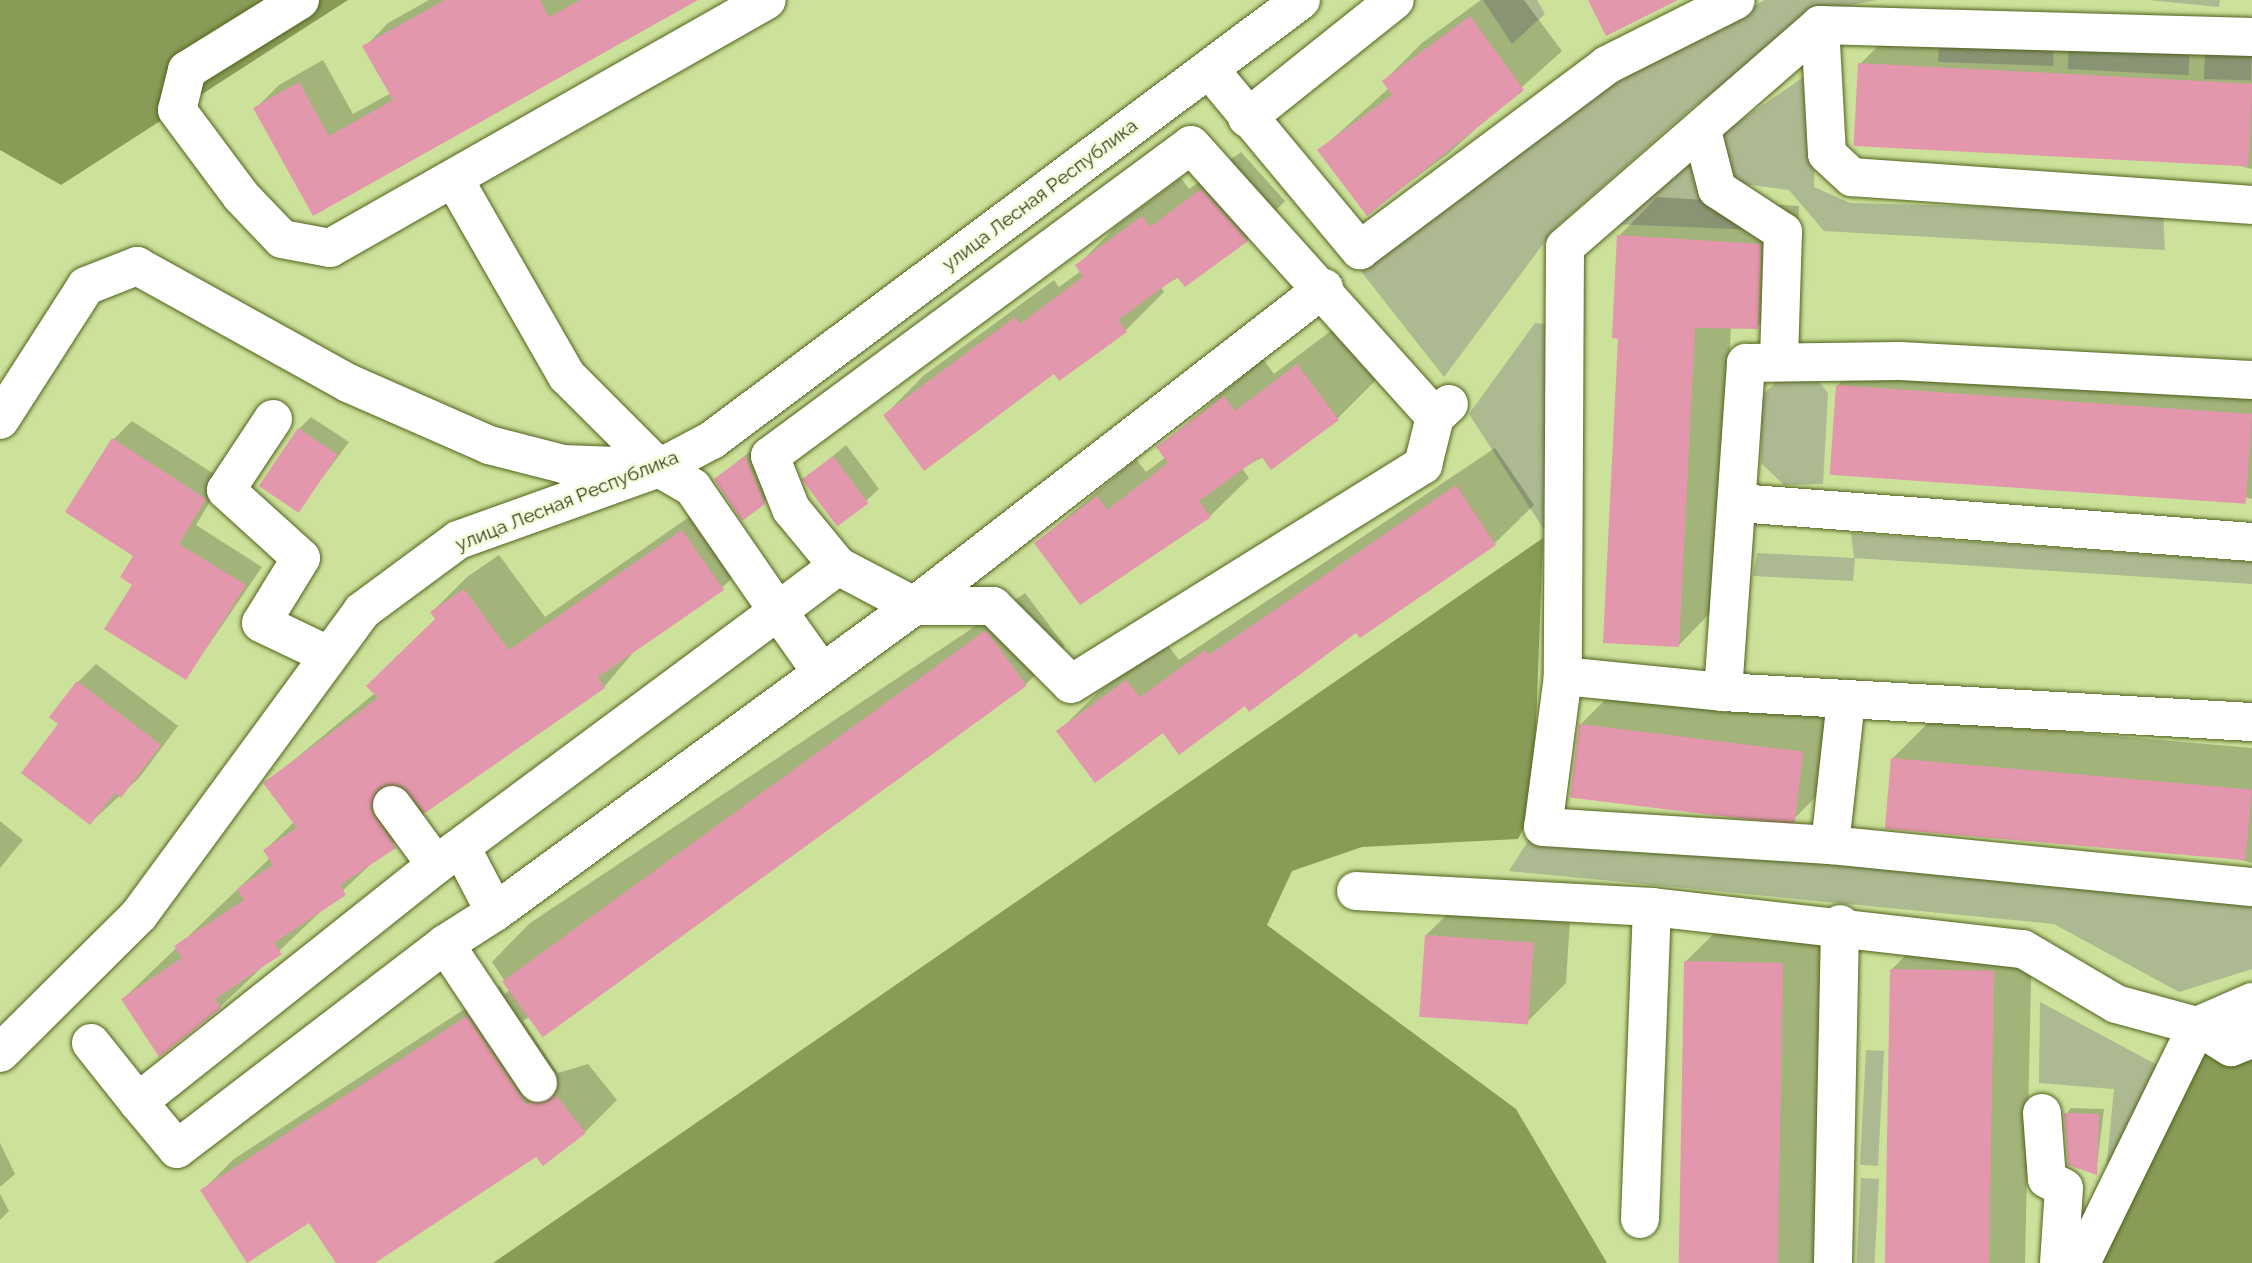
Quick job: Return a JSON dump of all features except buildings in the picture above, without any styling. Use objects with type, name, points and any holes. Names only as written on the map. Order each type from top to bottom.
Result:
[{"type":"street","points":[[300,0],[187,69],[177,110],[241,196],[282,239],[330,248],[454,179],[725,10],[767,0]]},
{"type":"street","name":"улица Лесная Республика","points":[[0,1054],[139,915],[362,611],[458,540],[659,468],[712,440],[1301,0]]},
{"type":"street","points":[[1247,118],[1395,0]]},
{"type":"street","points":[[1209,69],[1247,118],[1360,250],[1606,65],[1736,0]]},
{"type":"street","points":[[2252,37],[1820,25],[1702,131],[1565,247],[1563,676],[1543,827],[1830,845],[2252,887]]},
{"type":"street","points":[[1820,25],[1827,154],[1852,177],[2252,205]]},
{"type":"street","points":[[1702,131],[1717,189],[1783,232],[1779,360]]},
{"type":"street","points":[[1191,145],[1325,288],[1442,411],[1423,465],[1072,684],[993,606],[914,606],[838,566],[791,509],[769,456],[1191,145]]},
{"type":"street","points":[[454,179],[567,376],[659,468],[693,488],[822,673]]},
{"type":"street","points":[[0,420],[86,286],[137,266],[348,383],[489,445],[562,464],[659,468]]},
{"type":"street","points":[[90,1044],[177,1149],[445,944],[495,912],[914,606],[1325,288]]},
{"type":"street","points":[[1723,692],[1746,363],[1779,360],[2252,380]]},
{"type":"street","points":[[273,419],[226,490],[301,558],[261,623],[328,655]]},
{"type":"street","points":[[1738,503],[2252,542]]},
{"type":"street","points":[[138,1102],[449,857],[838,566]]},
{"type":"street","points":[[1563,676],[1723,692],[2252,722]]},
{"type":"street","points":[[1830,845],[1846,699]]},
{"type":"street","points":[[392,805],[449,857],[495,912]]},
{"type":"street","points":[[1356,891],[1651,907],[1840,924],[2023,949],[2116,1004],[2197,1026],[2231,1047],[2252,1039]]},
{"type":"street","points":[[1640,1219],[1651,907]]},
{"type":"street","points":[[1833,1263],[1840,924]]},
{"type":"street","points":[[445,944],[538,1083]]},
{"type":"street","points":[[2081,1263],[2197,1026],[2252,1002]]},
{"type":"street","points":[[2042,1113],[2047,1179],[2064,1188],[2059,1263]]},
{"type":"green space","points":[[0,0],[348,0],[61,185],[0,150]]},
{"type":"green space","points":[[1483,0],[1537,0],[1545,14],[1512,44]]},
{"type":"green space","points":[[1765,0],[1877,0],[1822,11],[1692,108],[1555,228],[1444,377],[1360,270],[1559,113]]},
{"type":"green space","points":[[2148,0],[2220,0],[2219,7]]},
{"type":"green space","points":[[1939,40],[2054,44],[2053,66],[1938,62]]},
{"type":"green space","points":[[2069,44],[2190,50],[2189,75],[2068,69]]},
{"type":"green space","points":[[2205,50],[2252,52],[2251,81],[2204,79]]},
{"type":"green space","points":[[1805,76],[1817,90],[1814,187],[1850,203],[2163,211],[2165,250],[1824,231],[1789,190],[1743,184],[1727,173],[1724,132]]},
{"type":"green space","points":[[1692,153],[1708,206],[1758,230],[1614,224]]},
{"type":"green space","points":[[1535,323],[1553,325],[1545,531],[1469,414]]},
{"type":"green space","points":[[1782,376],[1817,379],[1828,393],[1823,484],[1784,485],[1761,463],[1762,396]]},
{"type":"green space","points":[[1851,533],[2252,562],[2252,584],[1855,558],[1853,581],[1753,576],[1757,553],[1854,558]]},
{"type":"green space","points":[[1543,538],[1536,727],[1527,822],[1518,839],[1362,847],[1292,871],[1267,925],[1516,1109],[1607,1263],[493,1263]]},
{"type":"green space","points":[[1531,836],[2252,901],[2252,969],[2179,992],[2054,924],[1509,871]]},
{"type":"green space","points":[[2040,1002],[2159,1066],[2106,1172],[2114,1089],[2039,1083]]},
{"type":"green space","points":[[2252,1023],[2252,1263],[2096,1263],[2197,1059]]},
{"type":"green space","points":[[1866,1050],[1884,1051],[1878,1166],[1860,1165]]},
{"type":"green space","points":[[1861,1178],[1879,1179],[1875,1263],[1857,1263]]}]
